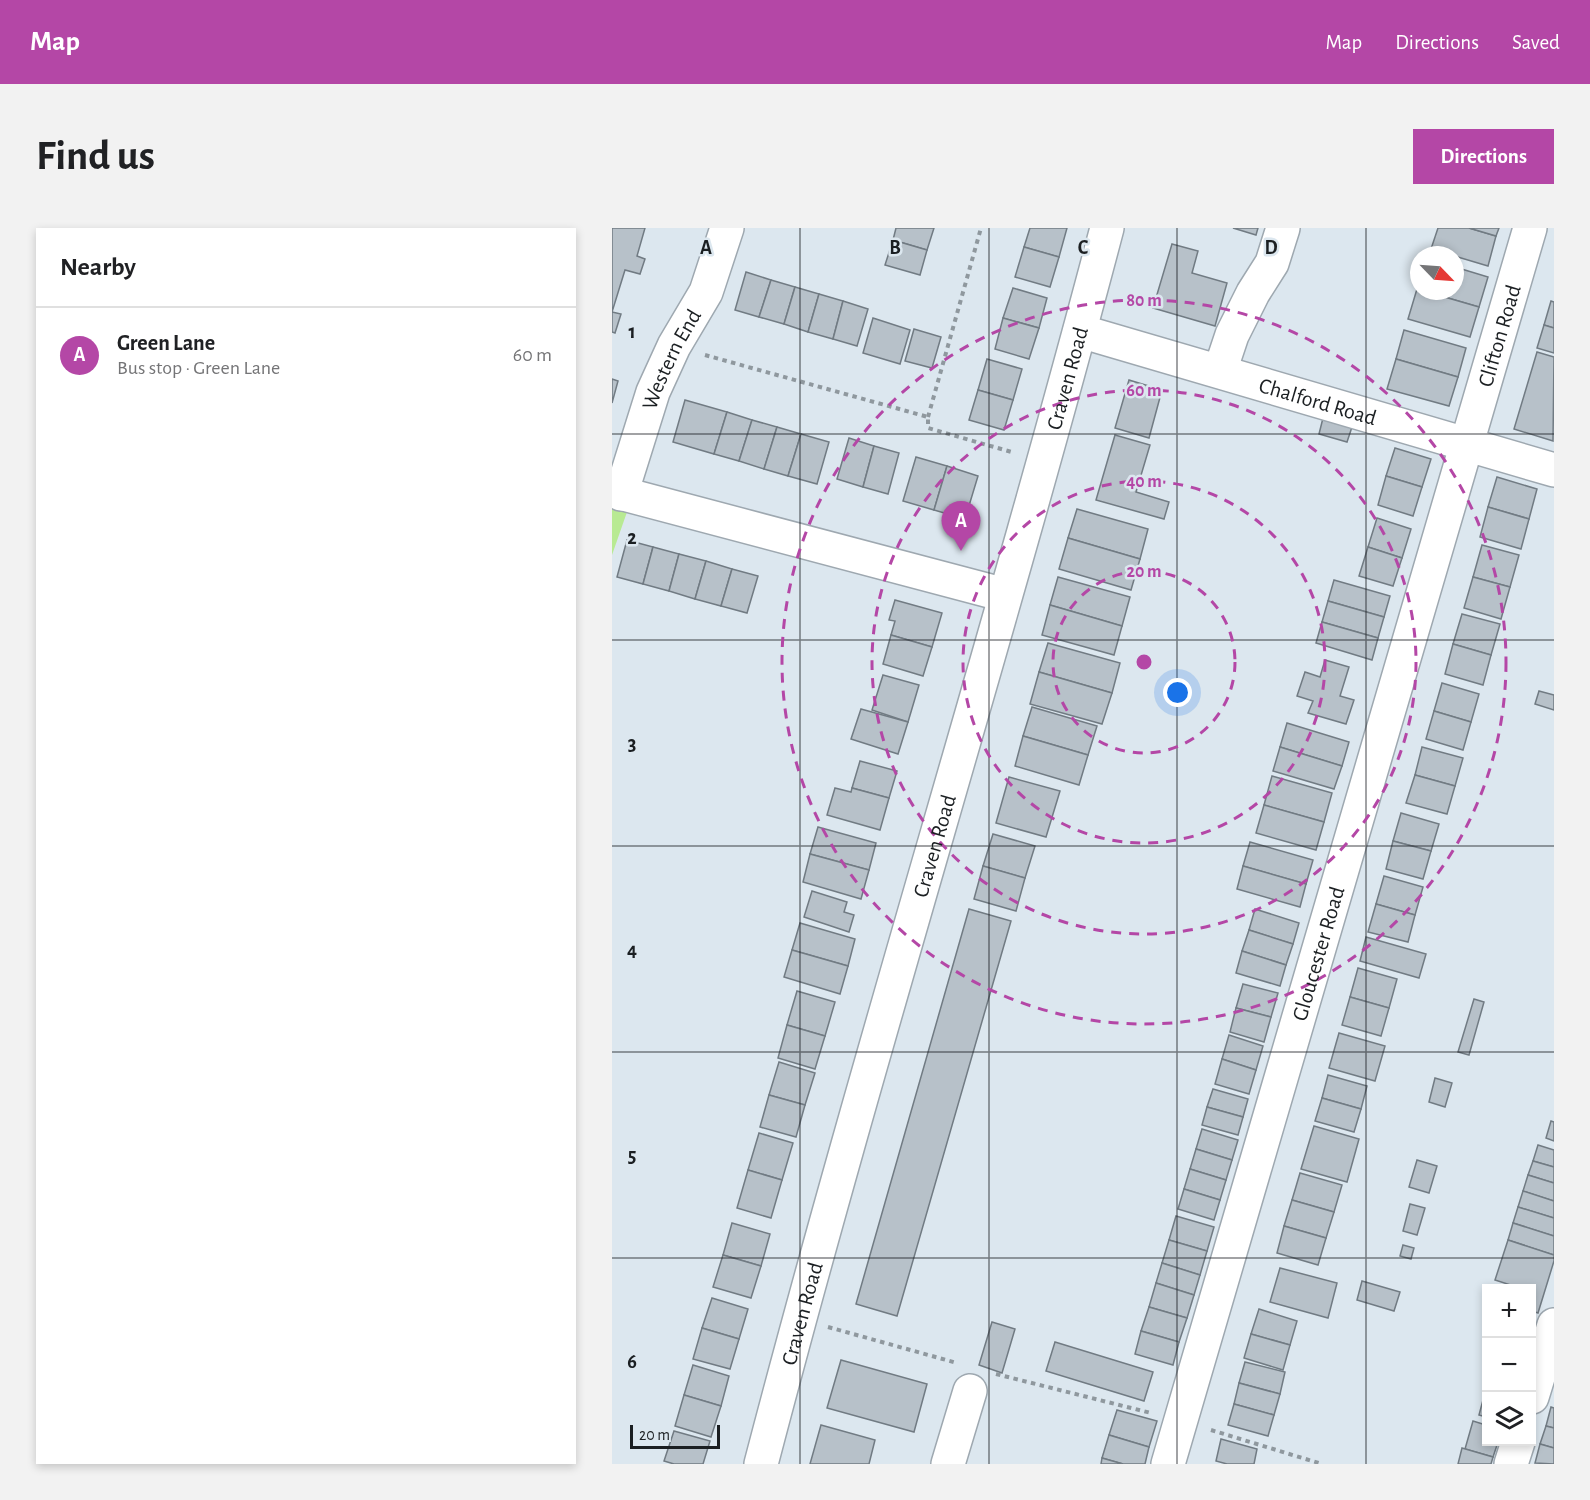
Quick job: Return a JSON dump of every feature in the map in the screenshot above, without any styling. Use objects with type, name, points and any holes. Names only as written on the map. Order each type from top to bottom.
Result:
[{"type":"street","name":"Western End","points":[[616,493],[653,392],[674,346],[706,292],[727,228]]},
{"type":"street","name":"Craven Road","points":[[761,1464],[799,1319],[1045,461],[1107,228]]},
{"type":"street","points":[[1220,371],[1233,335],[1253,293],[1272,263],[1283,228]]},
{"type":"street","name":"Clifton Road","points":[[1467,443],[1530,228]]},
{"type":"street","name":"Chalford Road","points":[[1080,331],[1554,470]]},
{"type":"street","name":"Gloucester Road","points":[[1168,1464],[1467,443]]},
{"type":"street","points":[[616,493],[1005,595]]},
{"type":"street","points":[[1534,1392],[1554,1325]]},
{"type":"street","points":[[948,1464],[973,1376]]},
{"type":"street","points":[[1511,1464],[1517,1446]]},
{"type":"path","points":[[981,228],[928,417],[928,428],[1045,461]]},
{"type":"path","points":[[674,346],[928,417]]},
{"type":"path","points":[[799,1319],[973,1376],[1180,1420],[1322,1464]]},
{"type":"green space","points":[[612,507],[627,512],[612,555]]},
{"type":"building","points":[[612,228],[645,228],[637,256],[645,259],[640,274],[625,270],[612,312]]},
{"type":"building","points":[[896,228],[934,228],[927,250],[893,240]]},
{"type":"building","points":[[1030,228],[1067,228],[1059,257],[1024,247]]},
{"type":"building","points":[[1233,228],[1258,228],[1256,235]]},
{"type":"building","points":[[1438,228],[1469,228],[1496,236],[1488,266],[1464,259],[1464,246],[1432,246]]},
{"type":"building","points":[[1469,228],[1499,228],[1496,236]]},
{"type":"building","points":[[893,240],[927,250],[920,275],[885,265]]},
{"type":"building","points":[[1172,244],[1198,251],[1192,273],[1227,283],[1215,326],[1153,308]]},
{"type":"building","points":[[1024,247],[1059,257],[1050,287],[1015,277]]},
{"type":"building","points":[[1464,270],[1488,277],[1479,307],[1455,300],[1464,300]]},
{"type":"building","points":[[746,272],[771,280],[759,317],[735,310]]},
{"type":"building","points":[[771,280],[795,287],[784,324],[759,317]]},
{"type":"building","points":[[795,287],[819,294],[808,332],[784,324]]},
{"type":"building","points":[[1013,288],[1047,298],[1039,328],[1003,318]]},
{"type":"building","points":[[819,294],[843,301],[833,339],[808,332]]},
{"type":"building","points":[[1414,300],[1455,300],[1479,307],[1470,337],[1408,319]]},
{"type":"building","points":[[843,301],[868,309],[857,346],[833,339]]},
{"type":"building","points":[[1551,301],[1554,302],[1554,328],[1544,325]]},
{"type":"building","points":[[612,312],[621,314],[615,333],[612,332]]},
{"type":"building","points":[[873,318],[910,330],[900,364],[863,353]]},
{"type":"building","points":[[1003,318],[1039,328],[1029,359],[995,349]]},
{"type":"building","points":[[1544,325],[1554,328],[1554,353],[1537,348]]},
{"type":"building","points":[[914,329],[941,337],[932,368],[905,361]]},
{"type":"building","points":[[1404,330],[1466,348],[1458,377],[1396,359]]},
{"type":"building","points":[[1537,352],[1554,357],[1553,441],[1514,429]]},
{"type":"building","points":[[987,359],[1022,369],[1013,400],[978,390]]},
{"type":"building","points":[[1396,359],[1458,377],[1449,406],[1387,389]]},
{"type":"building","points":[[612,379],[618,381],[612,403]]},
{"type":"building","points":[[1129,380],[1162,390],[1149,438],[1115,428]]},
{"type":"building","points":[[978,390],[1013,400],[1004,430],[969,420]]},
{"type":"building","points":[[685,400],[727,412],[714,454],[673,442]]},
{"type":"building","points":[[727,412],[752,420],[739,461],[714,454]]},
{"type":"building","points":[[1323,418],[1352,427],[1347,442],[1319,434]]},
{"type":"building","points":[[752,420],[777,427],[764,469],[739,461]]},
{"type":"building","points":[[777,427],[801,434],[788,476],[764,469]]},
{"type":"building","points":[[801,434],[829,442],[817,484],[788,476]]},
{"type":"building","points":[[1115,435],[1150,445],[1136,492],[1169,502],[1164,519],[1096,500]]},
{"type":"building","points":[[849,438],[874,446],[863,487],[837,479]]},
{"type":"building","points":[[874,446],[899,453],[888,494],[863,487]]},
{"type":"building","points":[[1395,448],[1431,459],[1422,487],[1386,476]]},
{"type":"building","points":[[916,457],[947,466],[934,510],[903,501]]},
{"type":"building","points":[[947,466],[978,476],[965,519],[934,510]]},
{"type":"building","points":[[1386,476],[1422,487],[1413,516],[1378,505]]},
{"type":"building","points":[[1497,477],[1537,489],[1529,519],[1488,507]]},
{"type":"building","points":[[1488,507],[1529,519],[1521,549],[1480,537]]},
{"type":"building","points":[[1077,509],[1148,529],[1140,559],[1068,538]]},
{"type":"building","points":[[1377,518],[1411,529],[1402,558],[1368,547]]},
{"type":"building","points":[[1068,538],[1140,559],[1131,590],[1059,569]]},
{"type":"building","points":[[627,540],[653,547],[643,584],[617,577]]},
{"type":"building","points":[[1482,545],[1519,555],[1510,587],[1473,577]]},
{"type":"building","points":[[653,547],[679,554],[669,591],[643,584]]},
{"type":"building","points":[[1368,547],[1402,558],[1393,586],[1359,576]]},
{"type":"building","points":[[679,554],[706,561],[695,599],[669,591]]},
{"type":"building","points":[[706,561],[732,569],[721,606],[695,599]]},
{"type":"building","points":[[732,569],[758,576],[747,613],[721,606]]},
{"type":"building","points":[[1058,577],[1130,597],[1122,626],[1050,605]]},
{"type":"building","points":[[1473,577],[1510,587],[1501,619],[1464,608]]},
{"type":"building","points":[[1334,580],[1390,596],[1384,617],[1328,601]]},
{"type":"building","points":[[895,600],[942,613],[932,647],[891,635],[895,621],[889,620]]},
{"type":"building","points":[[1328,601],[1384,617],[1378,638],[1322,622]]},
{"type":"building","points":[[1050,605],[1122,626],[1114,655],[1042,635]]},
{"type":"building","points":[[1462,614],[1500,624],[1491,655],[1453,644]]},
{"type":"building","points":[[1322,622],[1378,638],[1372,660],[1316,643]]},
{"type":"building","points":[[891,635],[932,647],[923,676],[883,664]]},
{"type":"building","points":[[1048,643],[1120,663],[1112,693],[1039,672]]},
{"type":"building","points":[[1453,644],[1491,655],[1483,685],[1445,674]]},
{"type":"building","points":[[1325,660],[1349,667],[1340,696],[1354,700],[1346,724],[1308,713],[1313,701],[1297,696],[1305,672],[1320,677]]},
{"type":"building","points":[[1039,672],[1112,693],[1102,724],[1030,704]]},
{"type":"building","points":[[883,675],[919,685],[908,722],[872,710]]},
{"type":"building","points":[[1442,683],[1479,694],[1471,722],[1434,711]]},
{"type":"building","points":[[1539,691],[1554,695],[1554,710],[1535,704]]},
{"type":"building","points":[[1032,707],[1097,726],[1088,755],[1023,736]]},
{"type":"building","points":[[861,709],[908,722],[898,754],[851,739]]},
{"type":"building","points":[[1434,711],[1471,722],[1463,750],[1426,739]]},
{"type":"building","points":[[1287,723],[1349,742],[1342,766],[1280,747]]},
{"type":"building","points":[[1023,736],[1088,755],[1079,785],[1015,766]]},
{"type":"building","points":[[1280,747],[1342,766],[1334,789],[1273,771]]},
{"type":"building","points":[[1422,747],[1463,758],[1455,786],[1415,775]]},
{"type":"building","points":[[860,761],[897,771],[889,798],[852,788]]},
{"type":"building","points":[[1415,775],[1455,786],[1447,814],[1406,803]]},
{"type":"building","points":[[1272,776],[1332,793],[1324,822],[1264,805]]},
{"type":"building","points":[[1009,777],[1060,791],[1046,837],[996,823]]},
{"type":"building","points":[[835,788],[851,792],[852,788],[889,798],[880,830],[827,815]]},
{"type":"building","points":[[1264,805],[1324,822],[1316,850],[1256,833]]},
{"type":"building","points":[[1401,813],[1439,824],[1431,851],[1393,841]]},
{"type":"building","points":[[818,827],[876,843],[869,870],[810,854]]},
{"type":"building","points":[[993,834],[1035,846],[1025,878],[983,866]]},
{"type":"building","points":[[1393,841],[1431,851],[1423,879],[1386,869]]},
{"type":"building","points":[[1250,842],[1313,860],[1306,884],[1243,866]]},
{"type":"building","points":[[810,854],[869,870],[861,899],[803,882]]},
{"type":"building","points":[[983,866],[1025,878],[1016,911],[974,899]]},
{"type":"building","points":[[1243,866],[1306,884],[1300,907],[1237,889]]},
{"type":"building","points":[[1384,876],[1423,887],[1415,915],[1376,904]]},
{"type":"building","points":[[812,891],[847,902],[844,912],[854,915],[849,932],[804,917]]},
{"type":"building","points":[[1376,904],[1415,915],[1408,942],[1368,932]]},
{"type":"building","points":[[969,909],[1011,921],[897,1316],[856,1304]]},
{"type":"building","points":[[1255,909],[1299,923],[1293,944],[1249,930]]},
{"type":"building","points":[[800,923],[855,939],[848,966],[792,950]]},
{"type":"building","points":[[1249,930],[1293,944],[1286,965],[1242,951]]},
{"type":"building","points":[[1366,937],[1426,954],[1419,978],[1360,961]]},
{"type":"building","points":[[792,950],[848,966],[840,994],[784,977]]},
{"type":"building","points":[[1242,951],[1286,965],[1280,986],[1236,973]]},
{"type":"building","points":[[1358,968],[1397,979],[1389,1008],[1350,997]]},
{"type":"building","points":[[1243,984],[1278,993],[1271,1017],[1236,1008]]},
{"type":"building","points":[[797,991],[835,1002],[825,1036],[787,1025]]},
{"type":"building","points":[[1350,997],[1389,1008],[1381,1036],[1342,1025]]},
{"type":"building","points":[[1474,999],[1484,1002],[1469,1055],[1458,1052]]},
{"type":"building","points":[[1236,1008],[1271,1017],[1264,1042],[1230,1032]]},
{"type":"building","points":[[787,1025],[825,1036],[815,1069],[778,1058]]},
{"type":"building","points":[[1339,1033],[1385,1046],[1375,1081],[1329,1068]]},
{"type":"building","points":[[1229,1035],[1263,1046],[1256,1070],[1222,1059]]},
{"type":"building","points":[[1222,1059],[1256,1070],[1249,1094],[1215,1084]]},
{"type":"building","points":[[779,1062],[815,1073],[805,1105],[769,1095]]},
{"type":"building","points":[[1328,1075],[1367,1086],[1361,1109],[1322,1098]]},
{"type":"building","points":[[1435,1078],[1452,1083],[1445,1107],[1429,1102]]},
{"type":"building","points":[[1213,1089],[1248,1099],[1243,1117],[1207,1107]]},
{"type":"building","points":[[769,1095],[805,1105],[796,1137],[760,1127]]},
{"type":"building","points":[[1322,1098],[1361,1109],[1354,1132],[1315,1121]]},
{"type":"building","points":[[1207,1107],[1243,1117],[1238,1135],[1202,1125]]},
{"type":"building","points":[[1551,1121],[1554,1122],[1554,1141],[1546,1138]]},
{"type":"building","points":[[1314,1126],[1359,1139],[1347,1182],[1301,1169]]},
{"type":"building","points":[[1202,1129],[1238,1140],[1232,1160],[1196,1149]]},
{"type":"building","points":[[759,1133],[793,1143],[782,1180],[748,1170]]},
{"type":"building","points":[[1538,1145],[1554,1150],[1554,1167],[1533,1161]]},
{"type":"building","points":[[1196,1149],[1232,1160],[1226,1180],[1190,1169]]},
{"type":"building","points":[[1417,1160],[1437,1166],[1429,1193],[1409,1187]]},
{"type":"building","points":[[1533,1161],[1554,1167],[1554,1183],[1528,1175]]},
{"type":"building","points":[[1190,1169],[1226,1180],[1220,1200],[1184,1189]]},
{"type":"building","points":[[748,1170],[782,1180],[771,1218],[737,1208]]},
{"type":"building","points":[[1300,1173],[1342,1185],[1334,1212],[1292,1200]]},
{"type":"building","points":[[1528,1175],[1554,1183],[1554,1201],[1523,1191]]},
{"type":"building","points":[[1184,1189],[1220,1200],[1214,1220],[1178,1209]]},
{"type":"building","points":[[1523,1191],[1554,1201],[1554,1218],[1518,1207]]},
{"type":"building","points":[[1292,1200],[1334,1212],[1326,1238],[1284,1226]]},
{"type":"building","points":[[1410,1204],[1425,1208],[1417,1235],[1403,1231]]},
{"type":"building","points":[[1518,1207],[1554,1218],[1554,1236],[1513,1223]]},
{"type":"building","points":[[1176,1216],[1214,1227],[1207,1251],[1169,1240]]},
{"type":"building","points":[[732,1223],[770,1234],[761,1266],[723,1255]]},
{"type":"building","points":[[1513,1223],[1554,1236],[1554,1255],[1508,1240]]},
{"type":"building","points":[[1284,1226],[1326,1238],[1318,1265],[1277,1253]]},
{"type":"building","points":[[1169,1240],[1207,1251],[1200,1275],[1162,1263]]},
{"type":"building","points":[[1508,1240],[1554,1255],[1538,1313],[1536,1312],[1536,1284],[1508,1284],[1495,1280]]},
{"type":"building","points":[[1403,1245],[1414,1248],[1411,1259],[1400,1256]]},
{"type":"building","points":[[723,1255],[761,1266],[751,1298],[713,1287]]},
{"type":"building","points":[[1162,1263],[1200,1275],[1194,1295],[1156,1283]]},
{"type":"building","points":[[1280,1268],[1337,1283],[1328,1318],[1270,1302]]},
{"type":"building","points":[[1362,1281],[1400,1292],[1394,1311],[1357,1300]]},
{"type":"building","points":[[1156,1283],[1194,1295],[1187,1318],[1149,1307]]},
{"type":"building","points":[[712,1298],[748,1309],[739,1339],[702,1328]]},
{"type":"building","points":[[1149,1307],[1187,1318],[1179,1342],[1141,1331]]},
{"type":"building","points":[[1259,1309],[1297,1321],[1290,1345],[1251,1334]]},
{"type":"building","points":[[992,1322],[1015,1329],[1002,1373],[979,1365]]},
{"type":"building","points":[[702,1328],[739,1339],[730,1369],[693,1359]]},
{"type":"building","points":[[1141,1331],[1179,1342],[1173,1365],[1135,1354]]},
{"type":"building","points":[[1251,1334],[1290,1345],[1283,1370],[1244,1358]]},
{"type":"building","points":[[1055,1342],[1153,1372],[1144,1401],[1046,1371]]},
{"type":"building","points":[[841,1360],[927,1384],[914,1432],[827,1408]]},
{"type":"building","points":[[1245,1362],[1285,1372],[1280,1394],[1239,1383]]},
{"type":"building","points":[[693,1365],[729,1376],[721,1406],[684,1395]]},
{"type":"building","points":[[1239,1383],[1280,1394],[1274,1415],[1234,1404]]},
{"type":"building","points":[[684,1395],[721,1406],[711,1437],[675,1426]]},
{"type":"building","points":[[1234,1404],[1274,1415],[1268,1436],[1228,1425]]},
{"type":"building","points":[[1551,1407],[1554,1408],[1554,1428],[1546,1426]]},
{"type":"building","points":[[1117,1410],[1157,1421],[1149,1447],[1109,1435]]},
{"type":"building","points":[[1473,1421],[1482,1424],[1482,1446],[1497,1446],[1493,1457],[1465,1449]]},
{"type":"building","points":[[821,1425],[875,1440],[869,1464],[810,1464]]},
{"type":"building","points":[[1546,1426],[1554,1428],[1554,1448],[1540,1444]]},
{"type":"building","points":[[674,1431],[710,1441],[703,1464],[674,1464],[664,1461]]},
{"type":"building","points":[[1109,1435],[1149,1447],[1145,1464],[1123,1464],[1102,1458]]},
{"type":"building","points":[[1221,1439],[1257,1449],[1254,1464],[1227,1464],[1216,1461]]},
{"type":"building","points":[[1540,1444],[1554,1448],[1554,1464],[1535,1463]]},
{"type":"building","points":[[1462,1448],[1493,1457],[1491,1464],[1458,1464]]},
{"type":"building","points":[[1102,1458],[1123,1464],[1101,1464]]},
{"type":"place","name":"Green Lane","points":[[961,551]]}]
